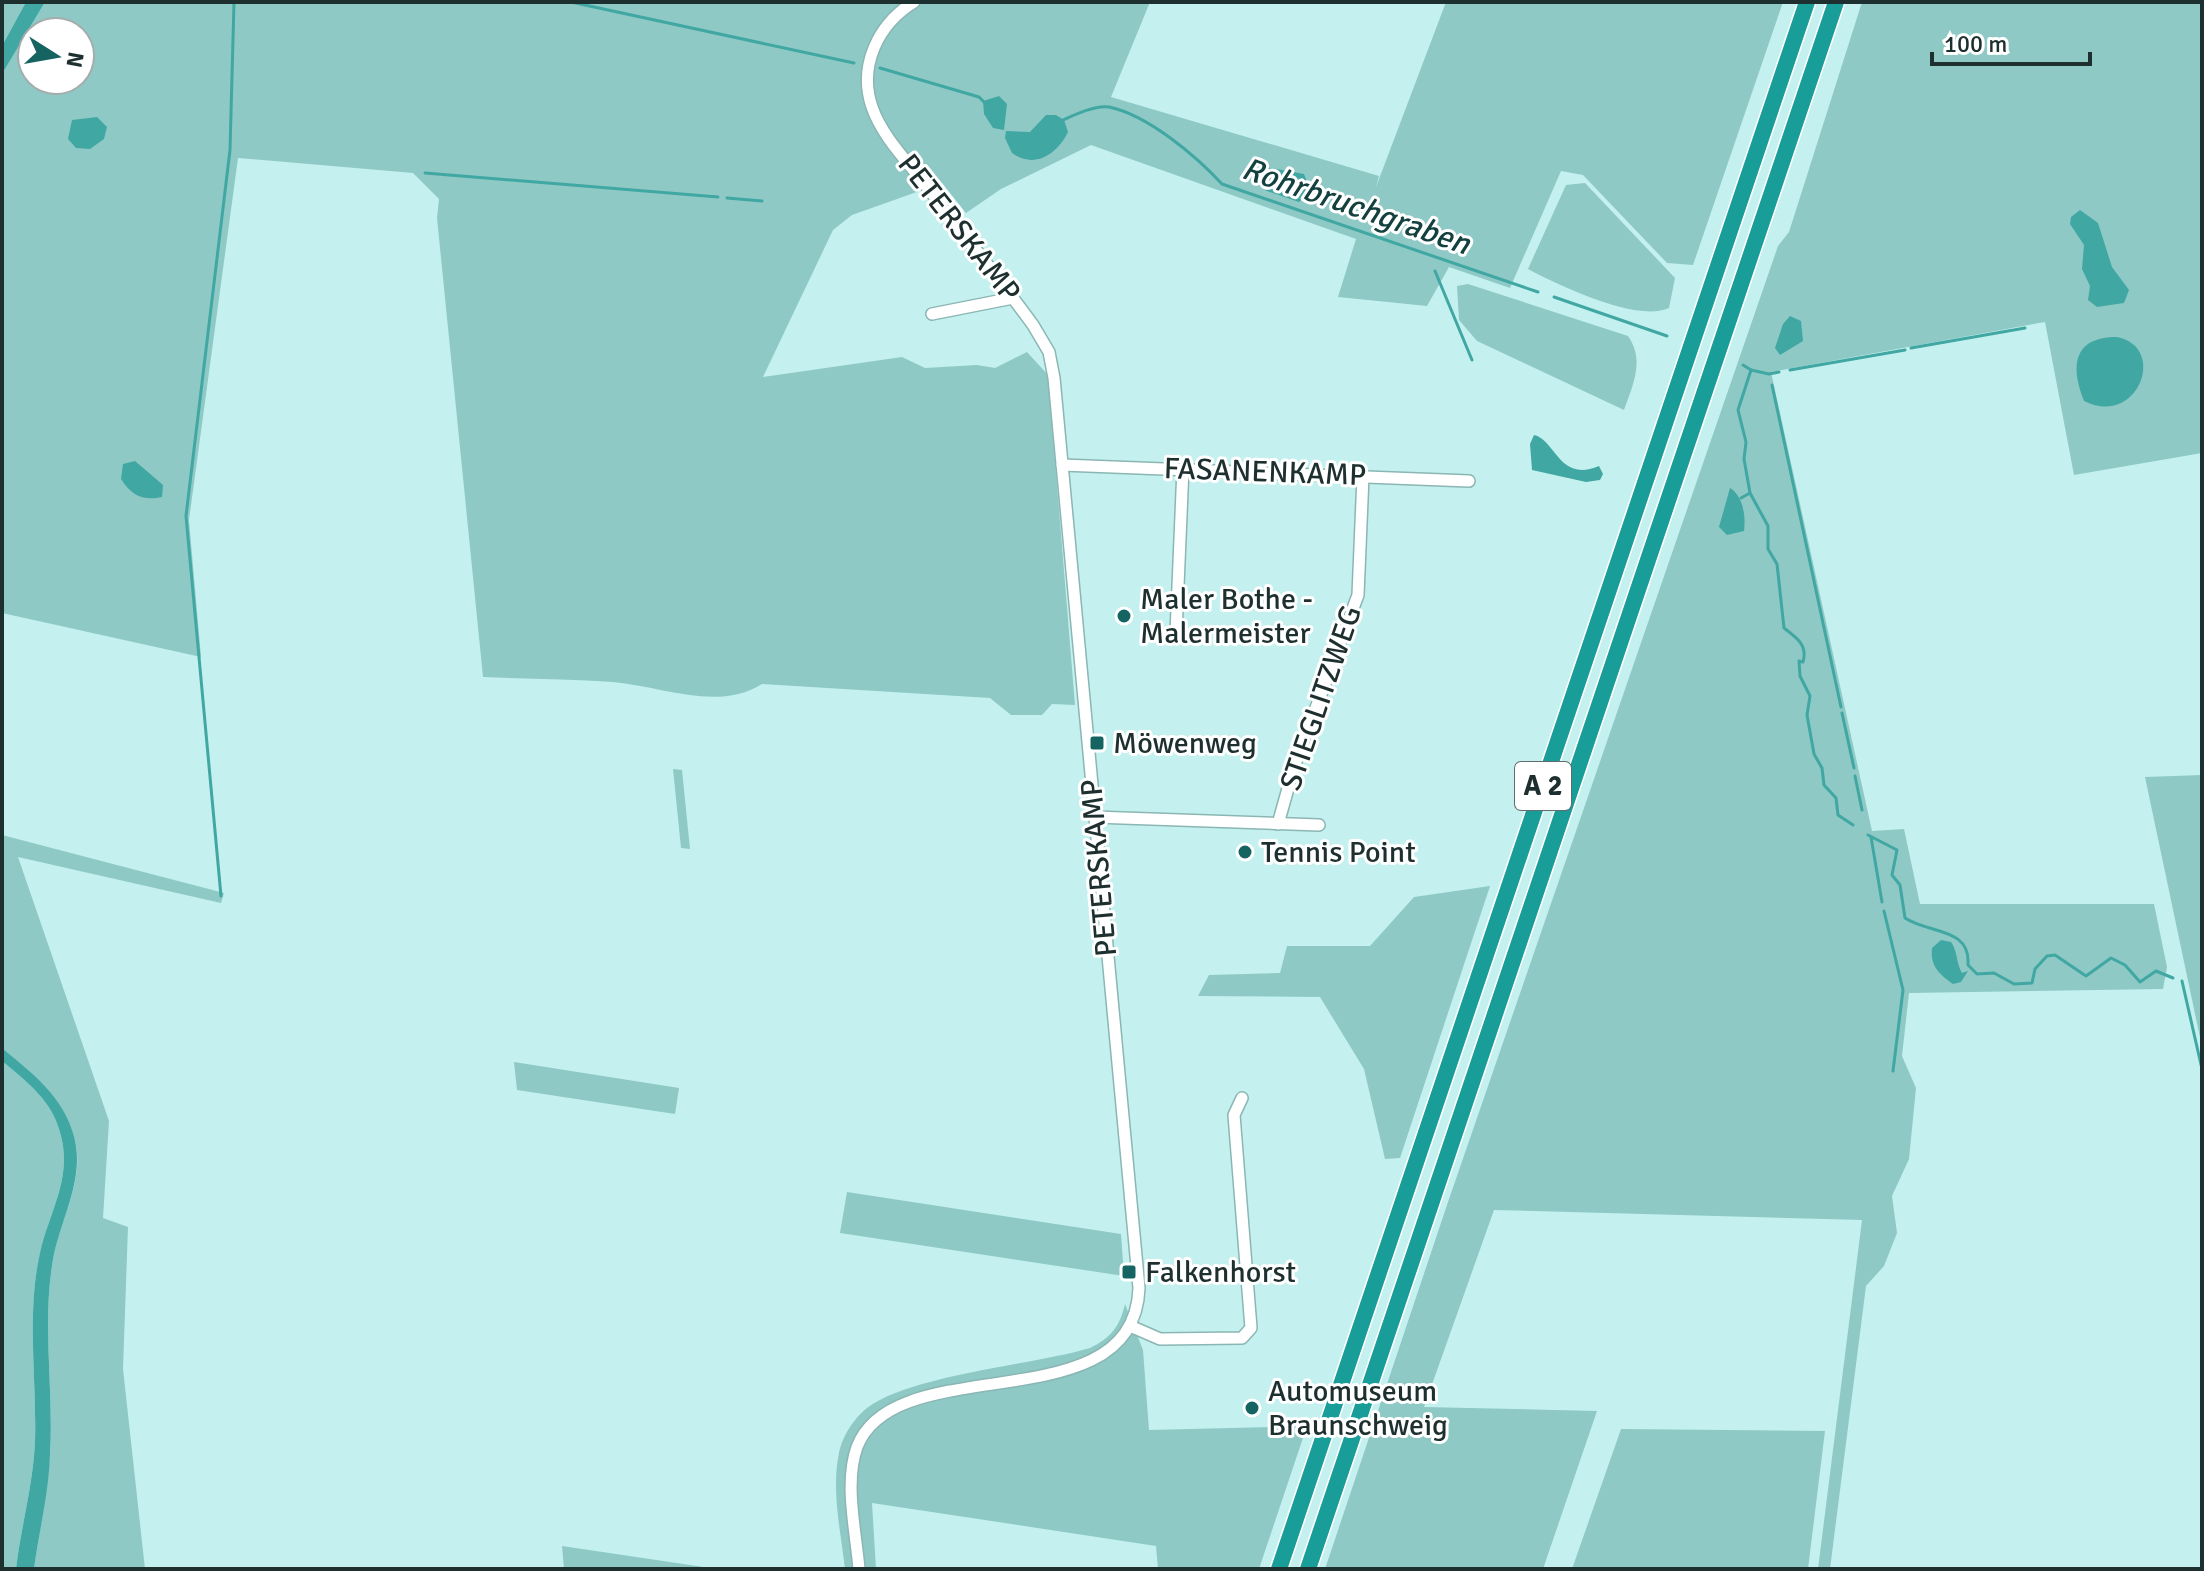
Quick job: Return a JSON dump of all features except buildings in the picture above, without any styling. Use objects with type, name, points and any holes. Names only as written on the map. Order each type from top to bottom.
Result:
[{"type":"highway","name":"A 2","points":[[1279,1569],[1807,2]]},
{"type":"highway","name":"A 2","points":[[1308,1569],[1836,2]]},
{"type":"street","name":"PETERSKAMP","points":[[914,2],[887,24],[872,56],[869,94],[880,124],[1013,298],[1049,352],[1138,1275],[1137,1305],[1130,1326]]},
{"type":"street","points":[[932,314],[1013,298]]},
{"type":"street","name":"FASANENKAMP","points":[[1062,465],[1469,481]]},
{"type":"street","points":[[1176,633],[1183,468]]},
{"type":"street","name":"STIEGLITZWEG","points":[[1278,824],[1294,767],[1358,595],[1363,476]]},
{"type":"street","points":[[1094,817],[1319,825]]},
{"type":"street","points":[[859,1569],[853,1468],[858,1445],[871,1424],[894,1409],[1092,1360],[1115,1347],[1130,1326],[1167,1340],[1242,1338],[1251,1328],[1234,1115],[1242,1098]]},
{"type":"shaded area","points":[[2,2],[26,2],[16,16],[2,46]]},
{"type":"shaded area","points":[[26,2],[45,2],[37,16],[18,16]]},
{"type":"shaded area","points":[[45,2],[1150,2],[1111,97],[1379,176],[1376,187],[1446,2],[1783,2],[1693,265],[1667,263],[1583,175],[1561,171],[1510,288],[1449,267],[1427,306],[1338,297],[1356,239],[1091,145],[1001,189],[966,213],[942,183],[852,215],[833,230],[763,377],[902,357],[925,368],[977,365],[995,368],[1027,352],[1048,375],[1075,705],[1052,704],[1042,715],[1011,715],[990,698],[762,684],[745,692],[708,697],[613,682],[483,677],[437,218],[439,199],[413,173],[238,158],[189,520],[201,657],[2,613],[2,74],[16,51],[16,96],[96,96],[96,16],[37,16]]},
{"type":"shaded area","points":[[1862,2],[2202,2],[2202,453],[2074,475],[2045,322],[1771,372],[1872,831],[1904,829],[1920,904],[2154,904],[2167,967],[2163,989],[1909,993],[1902,1056],[1916,1088],[1909,1159],[1892,1196],[1897,1233],[1884,1266],[1866,1286],[1830,1569],[1818,1569],[1862,1220],[1494,1210],[1424,1407],[1597,1411],[1543,1569],[1325,1569],[1448,1202],[1778,246],[1789,232]]},
{"type":"shaded area","points":[[16,20],[16,51],[2,74],[2,46]]},
{"type":"shaded area","points":[[999,96],[1007,104],[1004,130],[993,128],[984,114],[983,101]]},
{"type":"shaded area","points":[[1046,115],[1056,115],[1064,120],[1068,132],[1058,147],[1037,159],[1029,160],[1012,153],[1005,138],[1006,131],[1030,132]]},
{"type":"shaded area","points":[[97,117],[107,127],[104,139],[90,149],[76,148],[68,139],[72,120]]},
{"type":"shaded area","points":[[1260,166],[1304,174],[1311,192],[1299,202],[1267,191],[1251,180]]},
{"type":"shaded area","points":[[1585,183],[1675,278],[1669,308],[1655,311],[1618,306],[1577,292],[1528,269],[1566,185]]},
{"type":"shaded area","points":[[2080,210],[2098,223],[2112,267],[2129,290],[2124,303],[2097,307],[2088,300],[2090,286],[2082,269],[2084,245],[2070,224],[2071,217]]},
{"type":"shaded area","points":[[1468,284],[1628,336],[1637,363],[1624,410],[1477,341],[1459,320],[1457,286]]},
{"type":"shaded area","points":[[1790,316],[1801,321],[1803,341],[1780,355],[1775,348],[1783,324]]},
{"type":"shaded area","points":[[2117,337],[2132,344],[2141,355],[2143,369],[2140,383],[2132,395],[2119,404],[2103,406],[2084,401],[2077,376],[2079,356],[2091,342]]},
{"type":"shaded area","points":[[1534,435],[1575,469],[1599,466],[1603,474],[1600,480],[1586,482],[1532,470],[1530,444]]},
{"type":"shaded area","points":[[135,461],[163,485],[162,497],[138,496],[125,485],[121,479],[123,464]]},
{"type":"shaded area","points":[[1730,488],[1741,501],[1745,525],[1744,531],[1727,535],[1719,527]]},
{"type":"shaded area","points":[[673,769],[682,770],[690,849],[681,848]]},
{"type":"shaded area","points":[[2202,775],[2202,1047],[2145,777]]},
{"type":"shaded area","points":[[2,835],[224,893],[221,903],[18,857],[109,1121],[103,1218],[128,1227],[123,1369],[145,1569],[34,1569],[50,1454],[50,1279],[54,1254],[72,1196],[77,1151],[69,1122],[54,1098],[2,1048]]},
{"type":"shaded area","points":[[1490,886],[1400,1158],[1385,1159],[1364,1069],[1320,997],[1198,996],[1209,975],[1280,973],[1287,946],[1370,946],[1414,897]]},
{"type":"shaded area","points":[[1941,940],[1951,942],[1962,973],[1968,971],[1961,982],[1953,984],[1934,965],[1932,948]]},
{"type":"shaded area","points":[[2,1048],[54,1097],[69,1122],[77,1151],[75,1181],[50,1279],[49,1468],[34,1569],[16,1569],[35,1442],[34,1300],[40,1253],[62,1182],[64,1152],[52,1113],[38,1094],[2,1061]]},
{"type":"shaded area","points":[[2,1061],[46,1103],[57,1124],[64,1152],[62,1182],[36,1277],[33,1324],[35,1442],[16,1569],[2,1569]]},
{"type":"shaded area","points":[[514,1062],[679,1088],[675,1114],[517,1090]]},
{"type":"shaded area","points":[[847,1192],[1121,1234],[1124,1276],[840,1233]]},
{"type":"shaded area","points":[[1125,1304],[1143,1350],[1149,1430],[1307,1426],[1259,1569],[1158,1569],[1156,1546],[872,1503],[876,1569],[845,1569],[838,1511],[837,1467],[843,1441],[862,1412],[912,1387],[1090,1348],[1114,1330]]},
{"type":"shaded area","points":[[1621,1429],[1825,1431],[1808,1569],[1572,1569]]},
{"type":"shaded area","points":[[562,1546],[717,1569],[564,1569]]},
{"type":"waterway","points":[[221,896],[186,516],[230,150],[234,2]]},
{"type":"waterway","name":"Rohrbruchgraben","points":[[571,2],[854,63]]},
{"type":"waterway","name":"Rohrbruchgraben","points":[[880,68],[979,97],[985,103]]},
{"type":"waterway","name":"Rohrbruchgraben","points":[[1061,121],[1097,108],[1124,111],[1170,138],[1222,184],[1538,292]]},
{"type":"waterway","points":[[425,173],[718,197]]},
{"type":"waterway","points":[[727,198],[762,201]]},
{"type":"waterway","points":[[1435,271],[1472,360]]},
{"type":"waterway","name":"Rohrbruchgraben","points":[[1554,297],[1667,336]]},
{"type":"waterway","points":[[1911,348],[2025,328]]},
{"type":"waterway","points":[[1790,370],[1905,350]]},
{"type":"waterway","name":"Rohrbruchgraben","points":[[1743,365],[1751,370],[1738,410],[1746,442],[1744,459],[1750,493],[1768,526],[1768,549],[1777,564],[1784,628],[1797,638],[1804,651],[1803,662],[1799,661],[1800,676],[1810,696],[1807,715],[1814,754],[1822,768],[1824,785],[1836,798],[1838,815],[1853,825]]},
{"type":"waterway","points":[[1751,370],[1769,374],[1779,372]]},
{"type":"waterway","points":[[1772,385],[1841,707]]},
{"type":"waterway","points":[[1741,498],[1750,493]]},
{"type":"waterway","points":[[1842,713],[1854,768]]},
{"type":"waterway","points":[[1855,776],[1862,810]]},
{"type":"waterway","name":"Rohrbruchgraben","points":[[1868,835],[1897,850],[1892,875],[1900,885],[1905,918],[1956,938],[1963,944],[1968,965],[1977,974],[1994,973],[2014,984],[2032,983],[2035,969],[2047,956],[2055,955],[2086,976],[2111,958],[2125,965],[2140,982],[2156,971],[2173,978]]},
{"type":"waterway","points":[[1871,837],[1882,902]]},
{"type":"waterway","points":[[1884,911],[1903,990],[1893,1071]]},
{"type":"waterway","name":"Rohrbruchgraben","points":[[2182,981],[2202,1069]]},
{"type":"place","name":"Maler Bothe - Malermeister","points":[[1124,616]]},
{"type":"place","name":"Möwenweg","points":[[1097,743]]},
{"type":"place","name":"Tennis Point","points":[[1245,852]]},
{"type":"place","name":"Falkenhorst","points":[[1129,1272]]},
{"type":"place","name":"Automuseum Braunschweig","points":[[1252,1408]]}]
